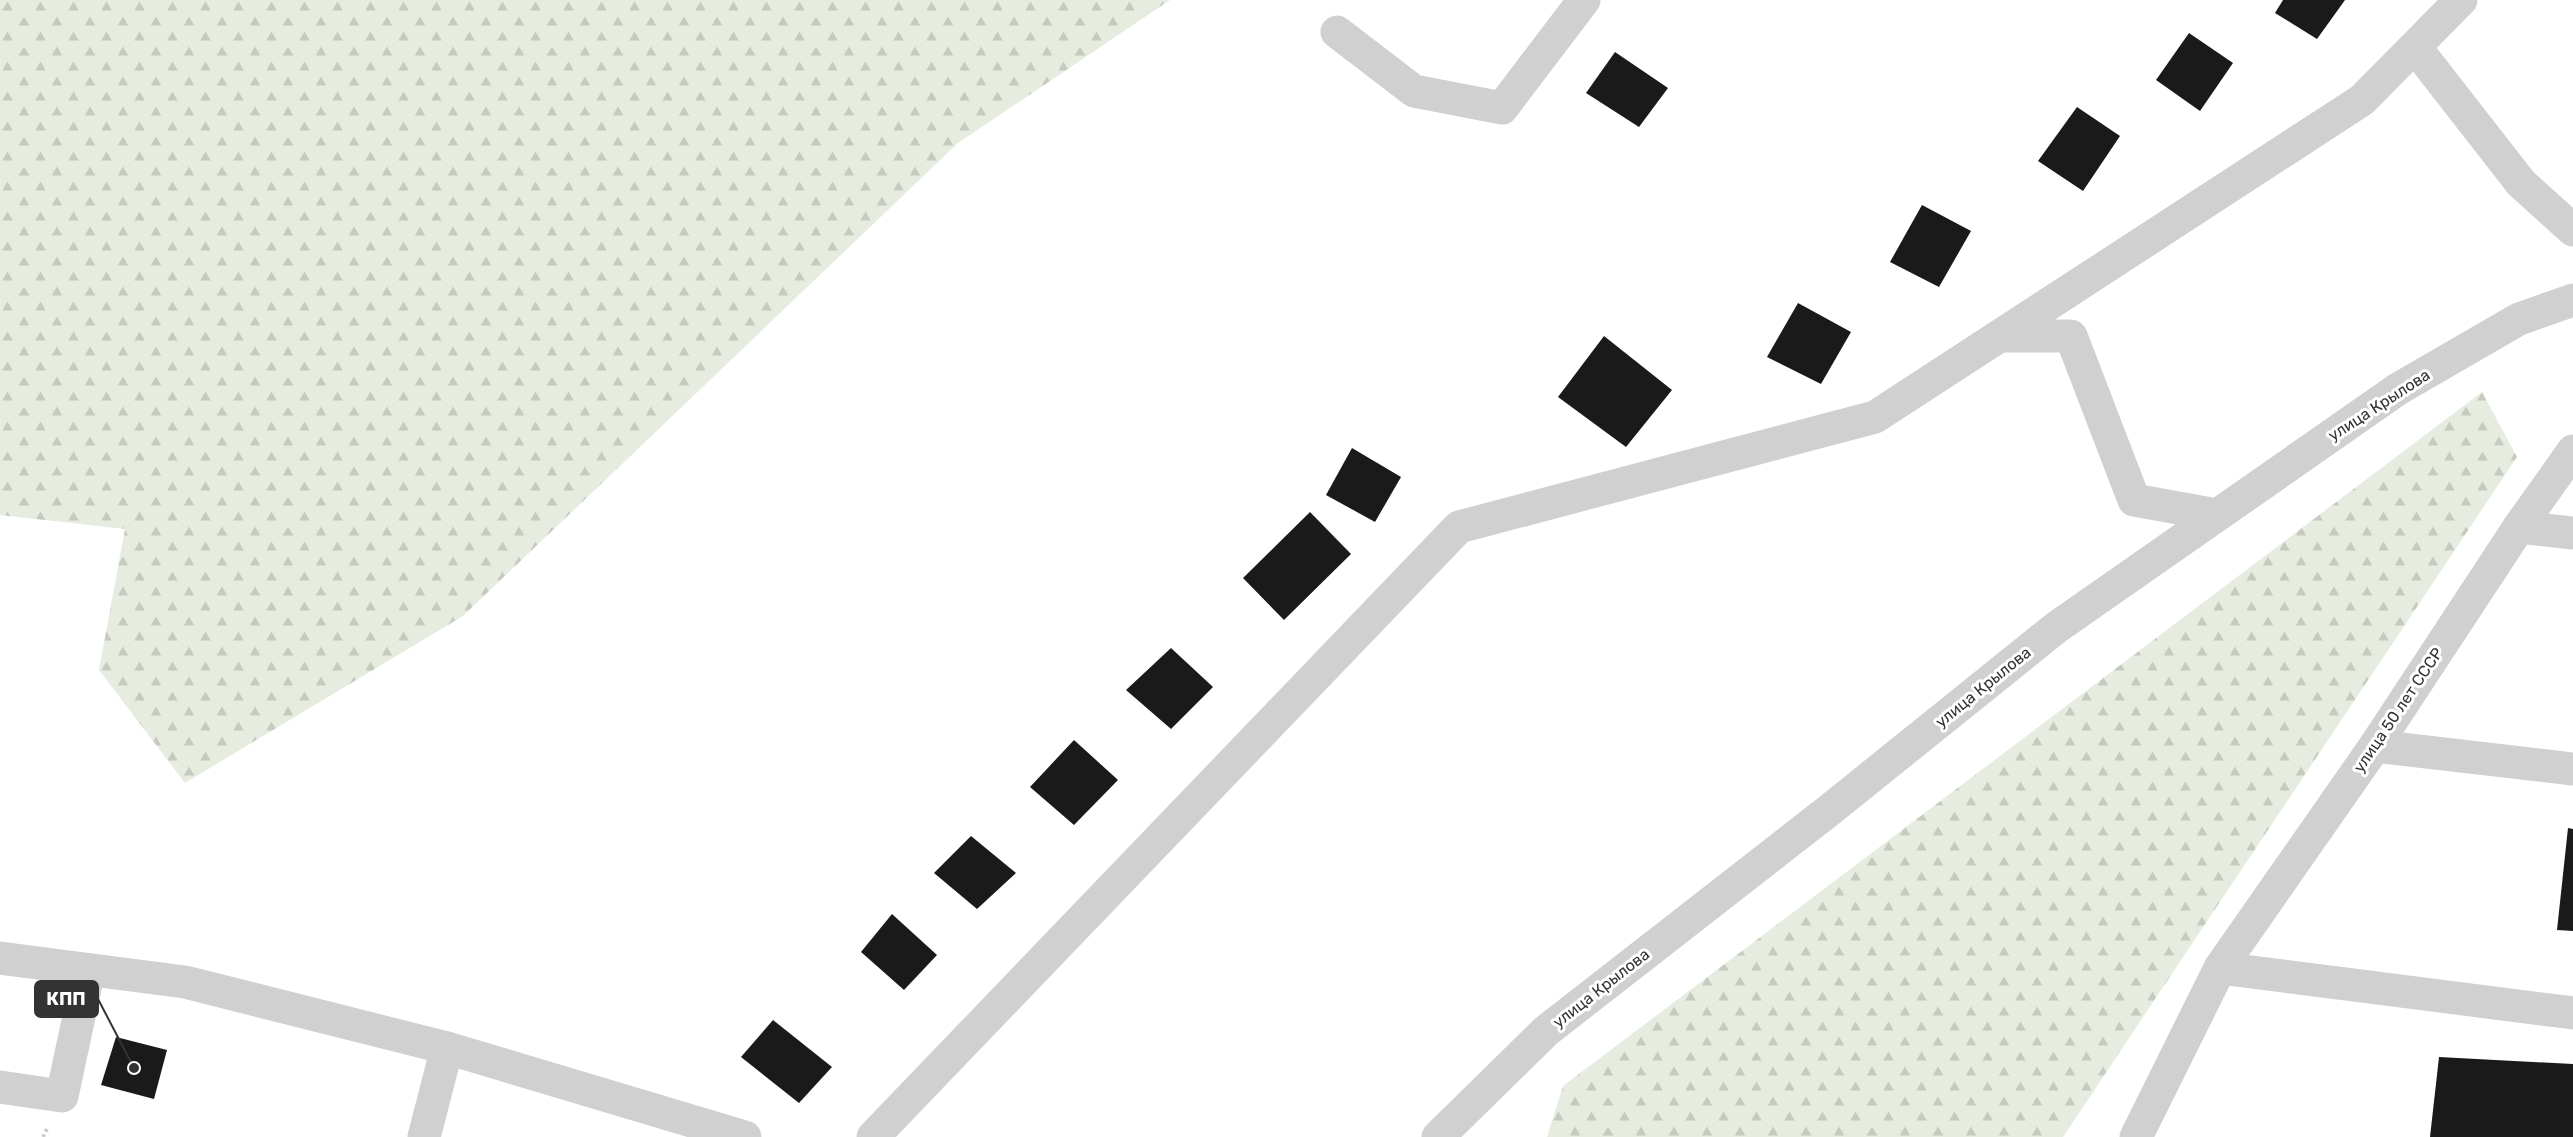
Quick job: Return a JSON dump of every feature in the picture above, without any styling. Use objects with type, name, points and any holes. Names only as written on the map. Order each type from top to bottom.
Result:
[{"type":"street","points":[[1337,32],[1414,91],[1502,108],[1584,0]]},
{"type":"street","points":[[873,1137],[1459,527],[1875,417],[2362,100],[2461,0]]},
{"type":"street","points":[[2415,47],[2521,183],[2573,230]]},
{"type":"street","points":[[2083,282],[2071,336],[2134,500],[2217,516]]},
{"type":"street","name":"улица Крылова","points":[[1438,1137],[1546,1031],[2057,627],[2398,389],[2519,320],[2573,300]]},
{"type":"street","points":[[2000,336],[2071,336]]},
{"type":"street","name":"улица 50 лет СССР","points":[[2136,1137],[2220,968],[2375,746],[2519,527],[2573,451]]},
{"type":"street","points":[[2519,527],[2573,533]]},
{"type":"street","points":[[2375,746],[2573,769]]},
{"type":"street","points":[[0,958],[185,982],[447,1048],[745,1137]]},
{"type":"street","points":[[2220,968],[2573,1013]]},
{"type":"street","points":[[0,1087],[63,1096],[89,970]]},
{"type":"street","points":[[424,1137],[447,1048]]},
{"type":"green space","points":[[0,0],[1170,0],[958,143],[463,616],[185,783],[99,670],[125,529],[0,515]]},
{"type":"green space","points":[[2482,392],[2517,457],[2063,1137],[1547,1137],[1563,1086]]},
{"type":"building","points":[[2283,0],[2345,0],[2317,39],[2275,13]]},
{"type":"building","points":[[2189,33],[2233,63],[2200,111],[2156,80]]},
{"type":"building","points":[[1615,52],[1668,88],[1639,127],[1586,93]]},
{"type":"building","points":[[2077,107],[2120,136],[2083,191],[2038,161]]},
{"type":"building","points":[[1922,205],[1971,231],[1939,287],[1890,262]]},
{"type":"building","points":[[1798,303],[1851,332],[1821,384],[1767,357]]},
{"type":"building","points":[[1604,336],[1672,390],[1626,447],[1558,397]]},
{"type":"building","points":[[1352,448],[1401,477],[1375,522],[1326,495]]},
{"type":"building","points":[[1310,512],[1351,554],[1284,620],[1243,578]]},
{"type":"building","points":[[1171,648],[1213,687],[1171,729],[1126,690]]},
{"type":"building","points":[[1074,740],[1118,780],[1074,825],[1030,787]]},
{"type":"building","points":[[2568,828],[2573,829],[2573,931],[2557,930]]},
{"type":"building","points":[[971,836],[1016,873],[977,909],[934,873]]},
{"type":"building","points":[[892,914],[937,955],[904,990],[861,952]]},
{"type":"building","points":[[773,1020],[832,1067],[799,1103],[741,1057]]},
{"type":"building","points":[[116,1037],[167,1050],[154,1099],[101,1085]]},
{"type":"building","points":[[2439,1057],[2573,1064],[2573,1137],[2430,1137]]},
{"type":"place","name":"КПП","points":[[134,1068]]}]
